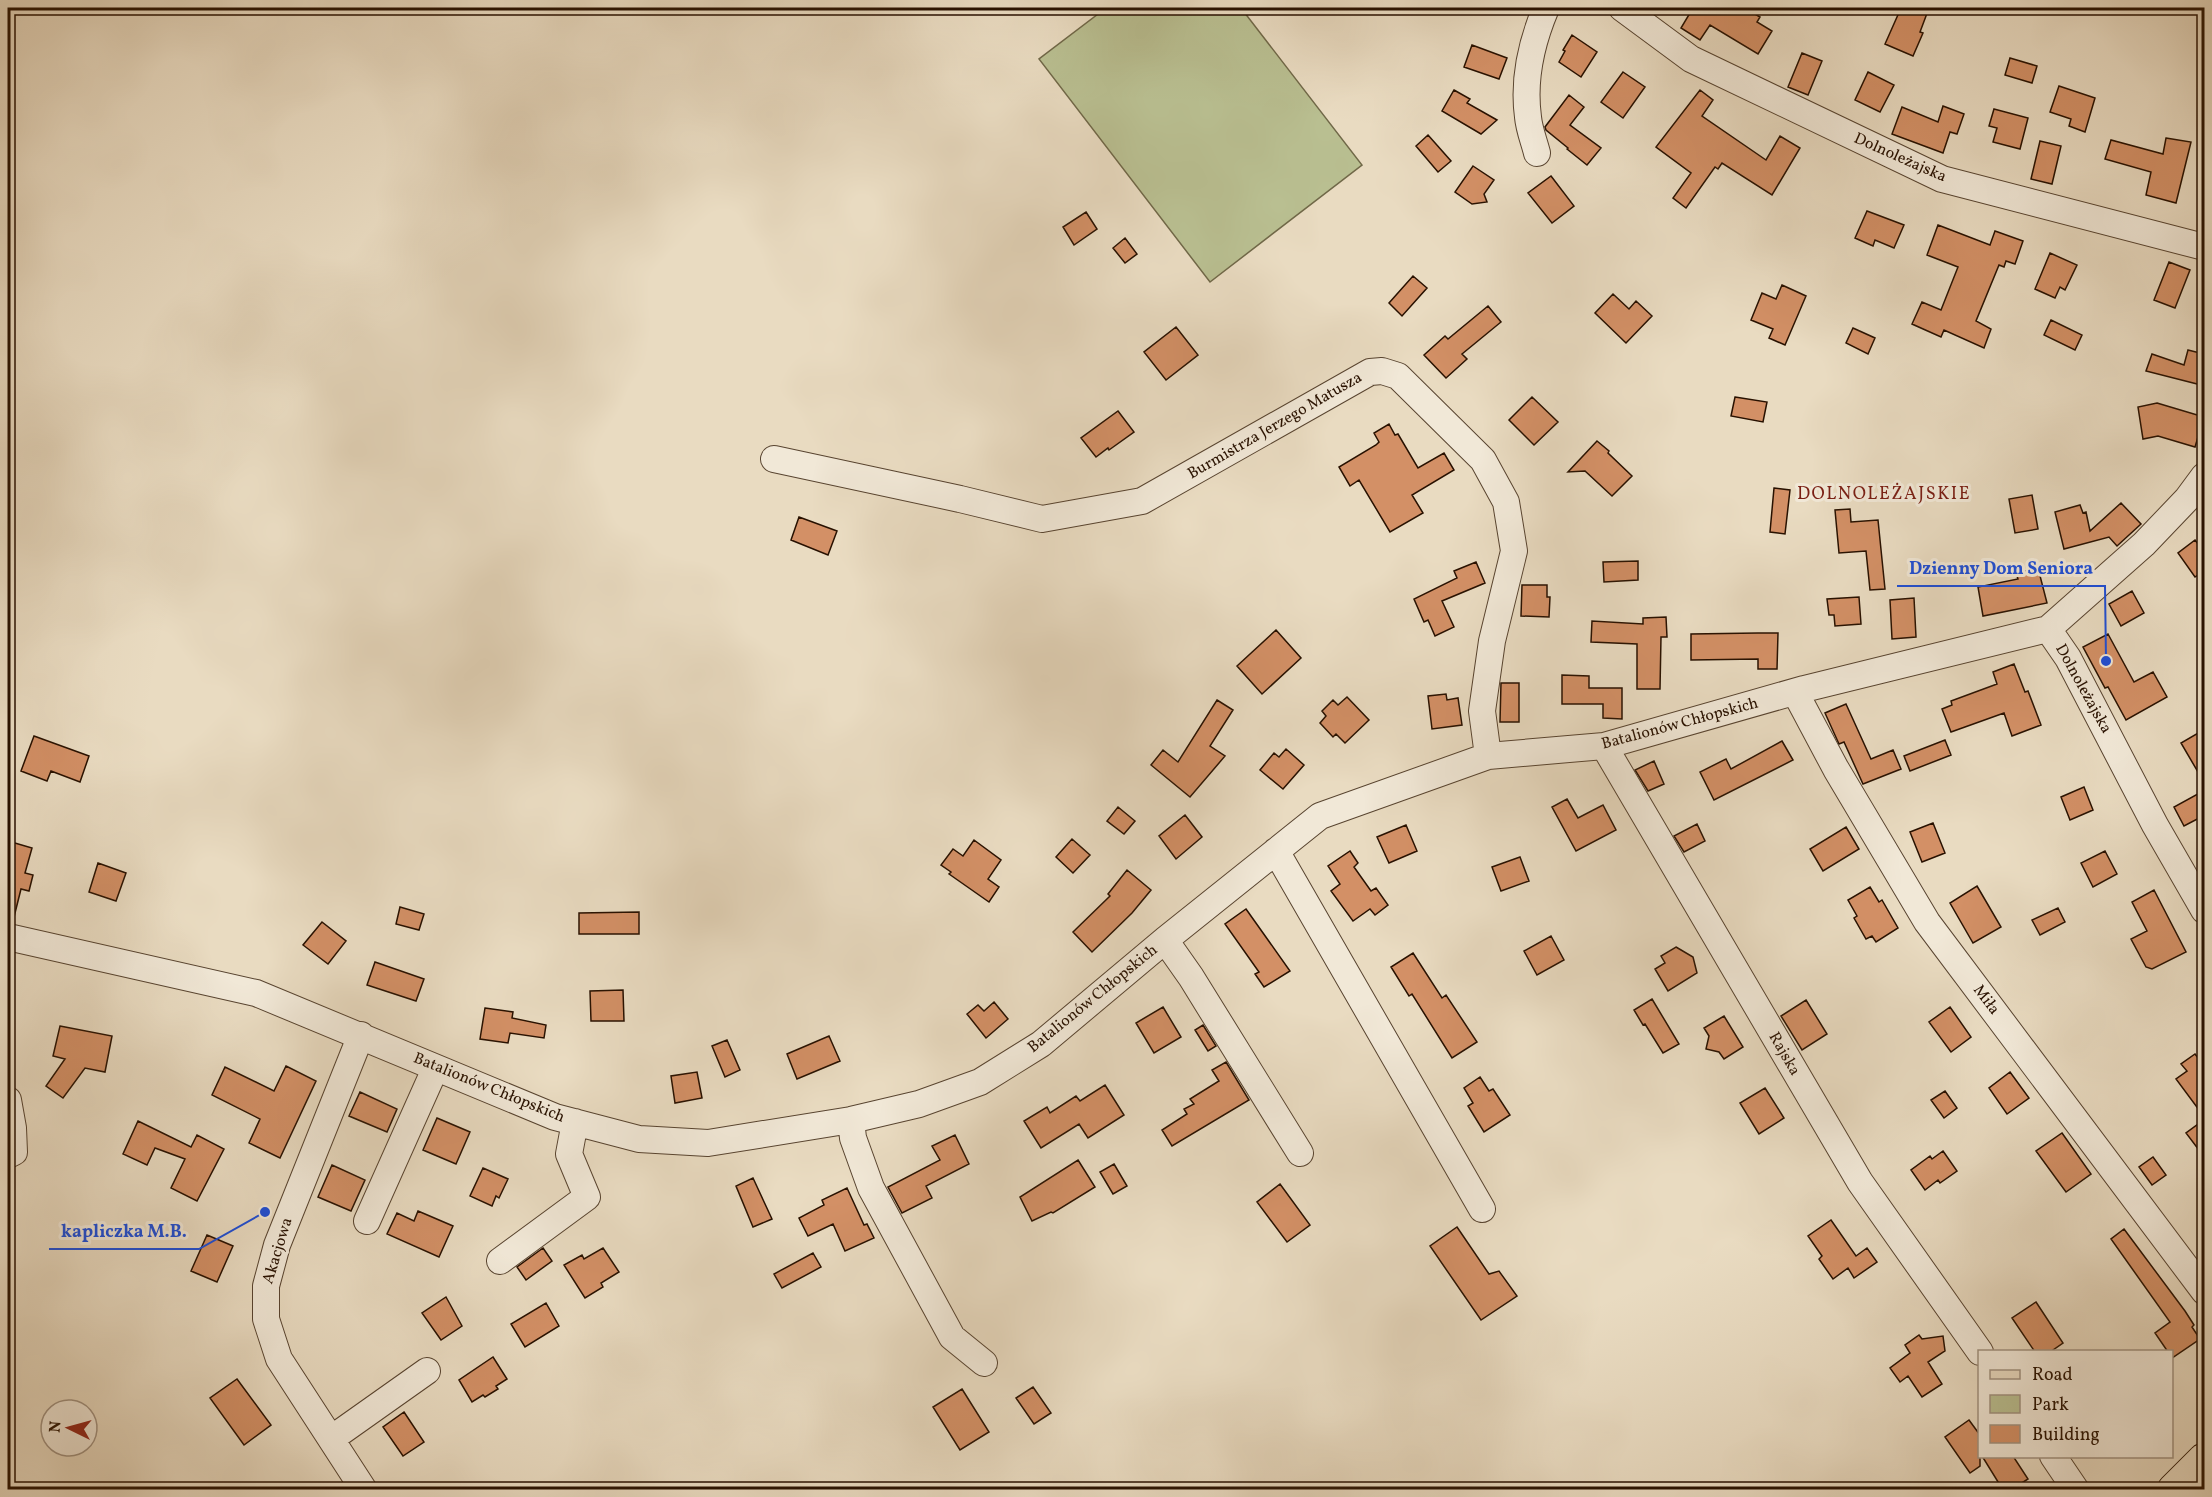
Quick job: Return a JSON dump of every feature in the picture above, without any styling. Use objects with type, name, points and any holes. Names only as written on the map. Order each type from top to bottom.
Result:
[{"type":"street","points":[[1537,153],[1528,117],[1527,84],[1536,31],[1546,8]]},
{"type":"street","name":"Dolnoleżajska","points":[[1622,8],[1691,59],[1942,179],[2205,247]]},
{"type":"street","name":"Burmistrza Jerzego Matusza","points":[[774,459],[1042,519],[1142,501],[1370,372],[1382,371],[1398,376],[1483,460],[1506,502],[1514,550],[1492,641],[1482,711],[1488,756]]},
{"type":"street","name":"Dolnoleżajska","points":[[2205,476],[2187,499],[2144,544],[2048,629],[2068,658],[2155,825],[2205,910]]},
{"type":"street","name":"Batalionów Chłopskich","points":[[8,937],[256,993],[555,1117],[639,1139],[708,1143],[851,1120],[919,1104],[980,1082],[1041,1044],[1165,940],[1320,816],[1488,756],[1604,746],[1795,692],[2048,629]]},
{"type":"street","name":"Miła","points":[[1795,692],[1836,769],[1927,922],[2205,1291]]},
{"type":"street","name":"Rajska","points":[[1604,746],[1860,1182],[1979,1350]]},
{"type":"street","points":[[1276,851],[1482,1209]]},
{"type":"street","points":[[1165,940],[1191,977],[1300,1153]]},
{"type":"street","name":"Akacjowa","points":[[361,1035],[277,1245],[266,1286],[266,1319],[279,1359],[364,1490]]},
{"type":"street","points":[[367,1221],[435,1069]]},
{"type":"street","points":[[8,1100],[14,1152],[8,1155]]},
{"type":"street","points":[[851,1120],[854,1138],[871,1188],[952,1337],[984,1363]]},
{"type":"street","points":[[500,1261],[587,1197],[569,1154],[575,1122]]},
{"type":"street","points":[[331,1439],[427,1371]]},
{"type":"street","points":[[2054,1458],[2076,1490]]},
{"type":"green space","points":[[1106,8],[1241,8],[1362,165],[1210,282],[1039,59]]},
{"type":"building","points":[[1681,8],[1745,8],[1760,17],[1757,22],[1772,31],[1758,54],[1710,25],[1700,40],[1681,28],[1690,13]]},
{"type":"building","points":[[1901,8],[1929,8],[1920,32],[1923,33],[1913,56],[1885,44]]},
{"type":"building","points":[[1572,35],[1597,52],[1581,77],[1559,62]]},
{"type":"building","points":[[1472,45],[1507,58],[1499,79],[1464,67]]},
{"type":"building","points":[[1802,53],[1822,61],[1808,95],[1788,87]]},
{"type":"building","points":[[2010,58],[2037,66],[2032,83],[2005,75]]},
{"type":"building","points":[[1623,72],[1645,87],[1623,118],[1601,102]]},
{"type":"building","points":[[1868,72],[1894,85],[1880,112],[1855,100]]},
{"type":"building","points":[[2059,86],[2095,98],[2085,132],[2069,126],[2071,119],[2050,112]]},
{"type":"building","points":[[1454,90],[1470,99],[1467,103],[1497,120],[1481,134],[1442,111]]},
{"type":"building","points":[[1700,90],[1713,100],[1702,116],[1766,160],[1780,136],[1800,148],[1772,195],[1722,163],[1718,169],[1715,167],[1686,208],[1673,198],[1691,173],[1656,147]]},
{"type":"building","points":[[1569,95],[1584,107],[1570,125],[1601,148],[1587,165],[1545,127]]},
{"type":"building","points":[[1943,106],[1964,114],[1957,134],[1950,132],[1943,153],[1892,134],[1902,107],[1938,122]]},
{"type":"building","points":[[1994,109],[2028,118],[2020,149],[1993,142],[1997,128],[1989,126]]},
{"type":"building","points":[[1428,135],[1451,161],[1438,172],[1416,146]]},
{"type":"building","points":[[2166,138],[2191,142],[2176,203],[2146,195],[2151,172],[2105,159],[2111,140],[2163,154]]},
{"type":"building","points":[[2040,141],[2061,146],[2052,184],[2031,179]]},
{"type":"building","points":[[1473,166],[1494,180],[1484,194],[1487,202],[1472,204],[1455,192]]},
{"type":"building","points":[[1551,176],[1574,206],[1552,223],[1528,193]]},
{"type":"building","points":[[1867,211],[1904,225],[1894,248],[1875,240],[1873,246],[1855,238]]},
{"type":"building","points":[[1086,212],[1097,229],[1074,245],[1063,227]]},
{"type":"building","points":[[1938,225],[1990,245],[1995,231],[2023,241],[2015,264],[2006,261],[2004,267],[1999,265],[1976,321],[1991,329],[1984,348],[1944,330],[1941,337],[1912,324],[1922,302],[1941,310],[1958,267],[1927,255]]},
{"type":"building","points":[[1125,238],[1137,254],[1125,263],[1113,248]]},
{"type":"building","points":[[2050,253],[2077,265],[2065,290],[2060,287],[2055,298],[2035,289]]},
{"type":"building","points":[[2169,262],[2190,270],[2175,308],[2154,300]]},
{"type":"building","points":[[1413,276],[1427,288],[1402,316],[1389,303]]},
{"type":"building","points":[[1782,285],[1806,296],[1785,345],[1769,338],[1773,329],[1751,320],[1762,293],[1776,299]]},
{"type":"building","points":[[1613,294],[1629,309],[1636,301],[1652,316],[1626,343],[1595,313]]},
{"type":"building","points":[[1488,306],[1501,322],[1462,354],[1467,359],[1446,378],[1424,355],[1445,336],[1448,339]]},
{"type":"building","points":[[2051,320],[2082,335],[2075,350],[2044,335]]},
{"type":"building","points":[[1176,327],[1198,355],[1166,380],[1144,352]]},
{"type":"building","points":[[1853,328],[1875,338],[1868,354],[1846,343]]},
{"type":"building","points":[[2188,350],[2204,354],[2201,366],[2205,367],[2205,386],[2146,371],[2152,354],[2184,365]]},
{"type":"building","points":[[1532,397],[1558,422],[1534,445],[1509,420]]},
{"type":"building","points":[[1735,397],[1767,402],[1763,422],[1731,416]]},
{"type":"building","points":[[2157,403],[2204,417],[2195,447],[2158,436],[2143,439],[2138,407]]},
{"type":"building","points":[[1118,411],[1134,432],[1096,457],[1081,438]]},
{"type":"building","points":[[1389,424],[1395,435],[1398,434],[1418,468],[1444,453],[1454,470],[1412,495],[1423,513],[1390,532],[1359,480],[1350,486],[1339,467],[1376,445],[1379,442],[1374,433]]},
{"type":"building","points":[[1597,441],[1632,476],[1612,496],[1585,471],[1568,472]]},
{"type":"building","points":[[1774,488],[1790,490],[1785,534],[1770,532]]},
{"type":"building","points":[[2032,495],[2038,529],[2015,533],[2009,499]]},
{"type":"building","points":[[2121,503],[2141,524],[2117,546],[2109,537],[2064,549],[2055,512],[2080,505],[2083,513],[2086,512],[2090,531]]},
{"type":"building","points":[[1850,509],[1851,522],[1878,520],[1885,589],[1870,590],[1866,551],[1839,553],[1835,510]]},
{"type":"building","points":[[799,517],[837,531],[828,555],[791,540]]},
{"type":"building","points":[[2195,540],[2205,553],[2205,570],[2195,577],[2178,553]]},
{"type":"building","points":[[1638,561],[1638,580],[1604,582],[1603,562]]},
{"type":"building","points":[[1476,562],[1485,583],[1442,601],[1454,627],[1435,636],[1428,620],[1424,622],[1414,599],[1457,578],[1454,571]]},
{"type":"building","points":[[2038,568],[2047,603],[1983,616],[1978,587],[2018,579],[2016,573]]},
{"type":"building","points":[[1522,585],[1547,585],[1547,597],[1550,597],[1549,617],[1521,616]]},
{"type":"building","points":[[2132,591],[2144,613],[2121,626],[2109,604]]},
{"type":"building","points":[[1859,597],[1861,624],[1835,626],[1834,615],[1829,615],[1827,599]]},
{"type":"building","points":[[1914,598],[1916,637],[1892,639],[1890,600]]},
{"type":"building","points":[[1666,617],[1667,637],[1661,637],[1660,689],[1637,689],[1637,644],[1591,642],[1592,621],[1643,624],[1643,618]]},
{"type":"building","points":[[1276,630],[1301,658],[1262,694],[1237,666]]},
{"type":"building","points":[[1778,633],[1777,669],[1758,669],[1758,659],[1691,660],[1691,634]]},
{"type":"building","points":[[2108,634],[2134,682],[2153,672],[2167,697],[2126,720],[2108,687],[2105,688],[2083,647]]},
{"type":"building","points":[[2014,664],[2025,692],[2028,691],[2041,725],[2012,736],[2004,713],[1951,732],[1942,709],[1952,705],[1951,701],[1997,684],[1993,672]]},
{"type":"building","points":[[1562,675],[1589,676],[1589,688],[1622,688],[1622,719],[1603,718],[1603,704],[1562,704]]},
{"type":"building","points":[[1501,683],[1519,683],[1519,722],[1500,722]]},
{"type":"building","points":[[1446,694],[1447,700],[1458,698],[1462,725],[1432,729],[1428,696]]},
{"type":"building","points":[[1347,697],[1369,720],[1345,743],[1336,734],[1333,737],[1320,723],[1326,716],[1322,711],[1333,700],[1338,705]]},
{"type":"building","points":[[1217,700],[1233,710],[1210,746],[1225,756],[1190,797],[1151,765],[1163,750],[1178,762]]},
{"type":"building","points":[[1846,704],[1871,759],[1893,750],[1901,769],[1863,784],[1844,742],[1839,744],[1825,713]]},
{"type":"building","points":[[2205,729],[2205,784],[2181,743]]},
{"type":"building","points":[[34,736],[89,756],[80,782],[51,771],[47,781],[21,771]]},
{"type":"building","points":[[1945,740],[1951,755],[1910,771],[1904,756]]},
{"type":"building","points":[[1782,741],[1793,760],[1714,800],[1700,772],[1726,759],[1731,769]]},
{"type":"building","points":[[1286,749],[1304,765],[1283,789],[1260,770],[1274,753],[1279,757]]},
{"type":"building","points":[[1654,761],[1664,784],[1648,791],[1635,770]]},
{"type":"building","points":[[2084,787],[2093,810],[2070,820],[2061,797]]},
{"type":"building","points":[[2205,790],[2205,815],[2184,826],[2174,807]]},
{"type":"building","points":[[1567,799],[1578,818],[1603,805],[1616,830],[1576,851],[1552,807]]},
{"type":"building","points":[[1118,807],[1135,821],[1124,834],[1107,821]]},
{"type":"building","points":[[1185,815],[1202,837],[1176,859],[1159,836]]},
{"type":"building","points":[[1933,823],[1945,853],[1922,862],[1910,832]]},
{"type":"building","points":[[1697,824],[1705,841],[1684,852],[1674,836]]},
{"type":"building","points":[[1406,825],[1417,851],[1389,863],[1377,837]]},
{"type":"building","points":[[1846,827],[1859,849],[1823,871],[1810,849]]},
{"type":"building","points":[[1072,839],[1090,855],[1073,873],[1056,857]]},
{"type":"building","points":[[974,840],[1001,860],[988,879],[999,887],[989,902],[949,874],[951,872],[941,865],[953,849],[963,856]]},
{"type":"building","points":[[8,841],[32,848],[25,873],[33,875],[29,891],[21,889],[13,921],[8,920]]},
{"type":"building","points":[[1350,851],[1358,863],[1354,867],[1371,891],[1376,888],[1388,905],[1375,915],[1370,909],[1353,921],[1331,891],[1340,884],[1328,866]]},
{"type":"building","points":[[2105,851],[2117,874],[2093,887],[2081,863]]},
{"type":"building","points":[[1520,857],[1529,881],[1501,891],[1492,867]]},
{"type":"building","points":[[98,863],[126,873],[116,901],[89,892]]},
{"type":"building","points":[[1127,870],[1151,890],[1132,913],[1092,952],[1073,932],[1110,896],[1108,894]]},
{"type":"building","points":[[1977,886],[2001,927],[1973,943],[1950,903]]},
{"type":"building","points":[[1870,887],[1879,902],[1882,900],[1898,928],[1876,942],[1872,936],[1866,939],[1854,918],[1857,916],[1848,900]]},
{"type":"building","points":[[2154,890],[2186,952],[2152,969],[2146,967],[2131,939],[2147,931],[2132,902]]},
{"type":"building","points":[[400,907],[424,914],[419,930],[396,924]]},
{"type":"building","points":[[2058,908],[2065,922],[2040,935],[2032,920]]},
{"type":"building","points":[[1246,909],[1290,971],[1264,987],[1255,974],[1259,972],[1225,924]]},
{"type":"building","points":[[639,912],[639,934],[579,934],[579,913]]},
{"type":"building","points":[[322,922],[346,941],[328,964],[303,945]]},
{"type":"building","points":[[1551,936],[1564,960],[1537,975],[1524,951]]},
{"type":"building","points":[[1676,947],[1693,957],[1697,973],[1668,991],[1655,969],[1665,963],[1661,956]]},
{"type":"building","points":[[1413,953],[1442,998],[1446,995],[1477,1042],[1452,1058],[1412,994],[1409,996],[1391,967]]},
{"type":"building","points":[[375,962],[424,979],[416,1001],[367,985]]},
{"type":"building","points":[[623,990],[624,1021],[591,1021],[590,991]]},
{"type":"building","points":[[1652,999],[1679,1044],[1663,1053],[1634,1010]]},
{"type":"building","points":[[1806,1000],[1827,1034],[1802,1050],[1781,1016]]},
{"type":"building","points":[[994,1002],[1008,1019],[986,1038],[967,1014],[978,1005],[984,1011]]},
{"type":"building","points":[[1163,1007],[1181,1037],[1154,1053],[1136,1023]]},
{"type":"building","points":[[1950,1007],[1971,1037],[1951,1052],[1929,1022]]},
{"type":"building","points":[[485,1008],[513,1012],[512,1018],[546,1025],[544,1038],[510,1033],[508,1043],[480,1039]]},
{"type":"building","points":[[1724,1016],[1743,1047],[1724,1059],[1719,1052],[1706,1049],[1709,1036],[1704,1028]]},
{"type":"building","points":[[1203,1025],[1216,1046],[1208,1051],[1195,1030]]},
{"type":"building","points":[[60,1026],[112,1036],[105,1072],[85,1068],[63,1098],[46,1086],[65,1059],[53,1056]]},
{"type":"building","points":[[829,1036],[840,1061],[797,1079],[787,1054]]},
{"type":"building","points":[[727,1040],[740,1070],[725,1077],[712,1046]]},
{"type":"building","points":[[2195,1054],[2205,1067],[2205,1118],[2176,1079],[2187,1071],[2181,1064]]},
{"type":"building","points":[[1226,1062],[1249,1100],[1172,1146],[1162,1130],[1187,1114],[1184,1109],[1194,1104],[1190,1099],[1219,1081],[1212,1070]]},
{"type":"building","points":[[286,1066],[316,1081],[280,1158],[249,1143],[260,1119],[212,1095],[225,1067],[274,1091]]},
{"type":"building","points":[[697,1072],[702,1098],[675,1103],[671,1076]]},
{"type":"building","points":[[2010,1072],[2029,1098],[2007,1114],[1989,1088]]},
{"type":"building","points":[[1480,1077],[1489,1091],[1493,1089],[1510,1115],[1484,1132],[1468,1106],[1473,1103],[1464,1088]]},
{"type":"building","points":[[1105,1085],[1124,1115],[1088,1138],[1079,1124],[1041,1148],[1024,1121],[1047,1107],[1050,1113],[1076,1096],[1080,1101]]},
{"type":"building","points":[[1765,1088],[1784,1118],[1759,1134],[1740,1103]]},
{"type":"building","points":[[1945,1091],[1957,1108],[1944,1118],[1931,1100]]},
{"type":"building","points":[[360,1092],[397,1109],[387,1132],[349,1116]]},
{"type":"building","points":[[437,1118],[470,1132],[456,1164],[423,1150]]},
{"type":"building","points":[[2205,1119],[2205,1158],[2186,1133]]},
{"type":"building","points":[[138,1121],[191,1147],[197,1135],[224,1149],[197,1201],[171,1188],[185,1159],[155,1148],[147,1165],[123,1154]]},
{"type":"building","points":[[2062,1133],[2091,1174],[2066,1192],[2036,1151]]},
{"type":"building","points":[[955,1135],[969,1164],[926,1186],[932,1198],[902,1213],[888,1187],[940,1160],[932,1146]]},
{"type":"building","points":[[1943,1151],[1957,1171],[1940,1183],[1938,1180],[1925,1190],[1911,1170],[1930,1156],[1932,1159]]},
{"type":"building","points":[[2153,1157],[2166,1175],[2152,1185],[2139,1167]]},
{"type":"building","points":[[1078,1160],[1095,1187],[1053,1213],[1032,1221],[1020,1197]]},
{"type":"building","points":[[1114,1164],[1127,1186],[1113,1194],[1100,1172]]},
{"type":"building","points":[[332,1165],[365,1180],[351,1211],[318,1197]]},
{"type":"building","points":[[483,1168],[508,1179],[499,1198],[496,1196],[492,1206],[470,1196]]},
{"type":"building","points":[[753,1178],[772,1219],[753,1227],[736,1186]]},
{"type":"building","points":[[1280,1184],[1310,1225],[1287,1242],[1257,1202]]},
{"type":"building","points":[[847,1188],[864,1225],[867,1224],[874,1238],[845,1251],[833,1224],[808,1236],[799,1218],[824,1205],[822,1200]]},
{"type":"building","points":[[418,1211],[453,1226],[439,1257],[387,1234],[397,1213],[414,1221]]},
{"type":"building","points":[[1831,1220],[1856,1256],[1867,1248],[1877,1262],[1854,1278],[1848,1268],[1833,1279],[1819,1259],[1822,1256],[1808,1236]]},
{"type":"building","points":[[1457,1227],[1489,1274],[1499,1271],[1517,1296],[1481,1320],[1430,1246]]},
{"type":"building","points":[[2124,1229],[2185,1311],[2200,1339],[2173,1357],[2173,1350],[2167,1350],[2155,1333],[2170,1322],[2111,1239]]},
{"type":"building","points":[[207,1235],[233,1246],[217,1282],[191,1271]]},
{"type":"building","points":[[543,1248],[552,1261],[526,1280],[517,1267]]},
{"type":"building","points":[[603,1248],[619,1272],[601,1283],[603,1287],[585,1298],[564,1265],[582,1255],[584,1259]]},
{"type":"building","points":[[813,1253],[821,1267],[782,1288],[774,1274]]},
{"type":"building","points":[[446,1297],[462,1326],[441,1340],[422,1313]]},
{"type":"building","points":[[2036,1302],[2063,1343],[2053,1350],[2034,1350],[2012,1318]]},
{"type":"building","points":[[546,1303],[559,1326],[525,1347],[511,1324]]},
{"type":"building","points":[[1919,1335],[1922,1339],[1943,1336],[1945,1351],[1928,1362],[1942,1384],[1922,1397],[1908,1376],[1900,1382],[1890,1368],[1910,1353],[1905,1345]]},
{"type":"building","points":[[493,1357],[507,1379],[496,1386],[498,1389],[472,1402],[459,1380]]},
{"type":"building","points":[[237,1379],[271,1425],[244,1445],[210,1398]]},
{"type":"building","points":[[1033,1387],[1051,1413],[1034,1424],[1016,1398]]},
{"type":"building","points":[[962,1389],[989,1432],[960,1450],[933,1407]]},
{"type":"building","points":[[404,1412],[424,1442],[403,1456],[383,1427]]},
{"type":"building","points":[[1969,1420],[1978,1432],[1980,1466],[1970,1473],[1945,1437]]},
{"type":"building","points":[[1983,1458],[2014,1458],[2028,1479],[2011,1490],[2003,1490]]},
{"type":"place","name":"Dzienny Dom Seniora","points":[[2106,661]]},
{"type":"place","name":"kapliczka M.B.","points":[[265,1212]]},
{"type":"district","name":"DOLNOLEŻAJSKIE","points":[[1884,494]]}]
